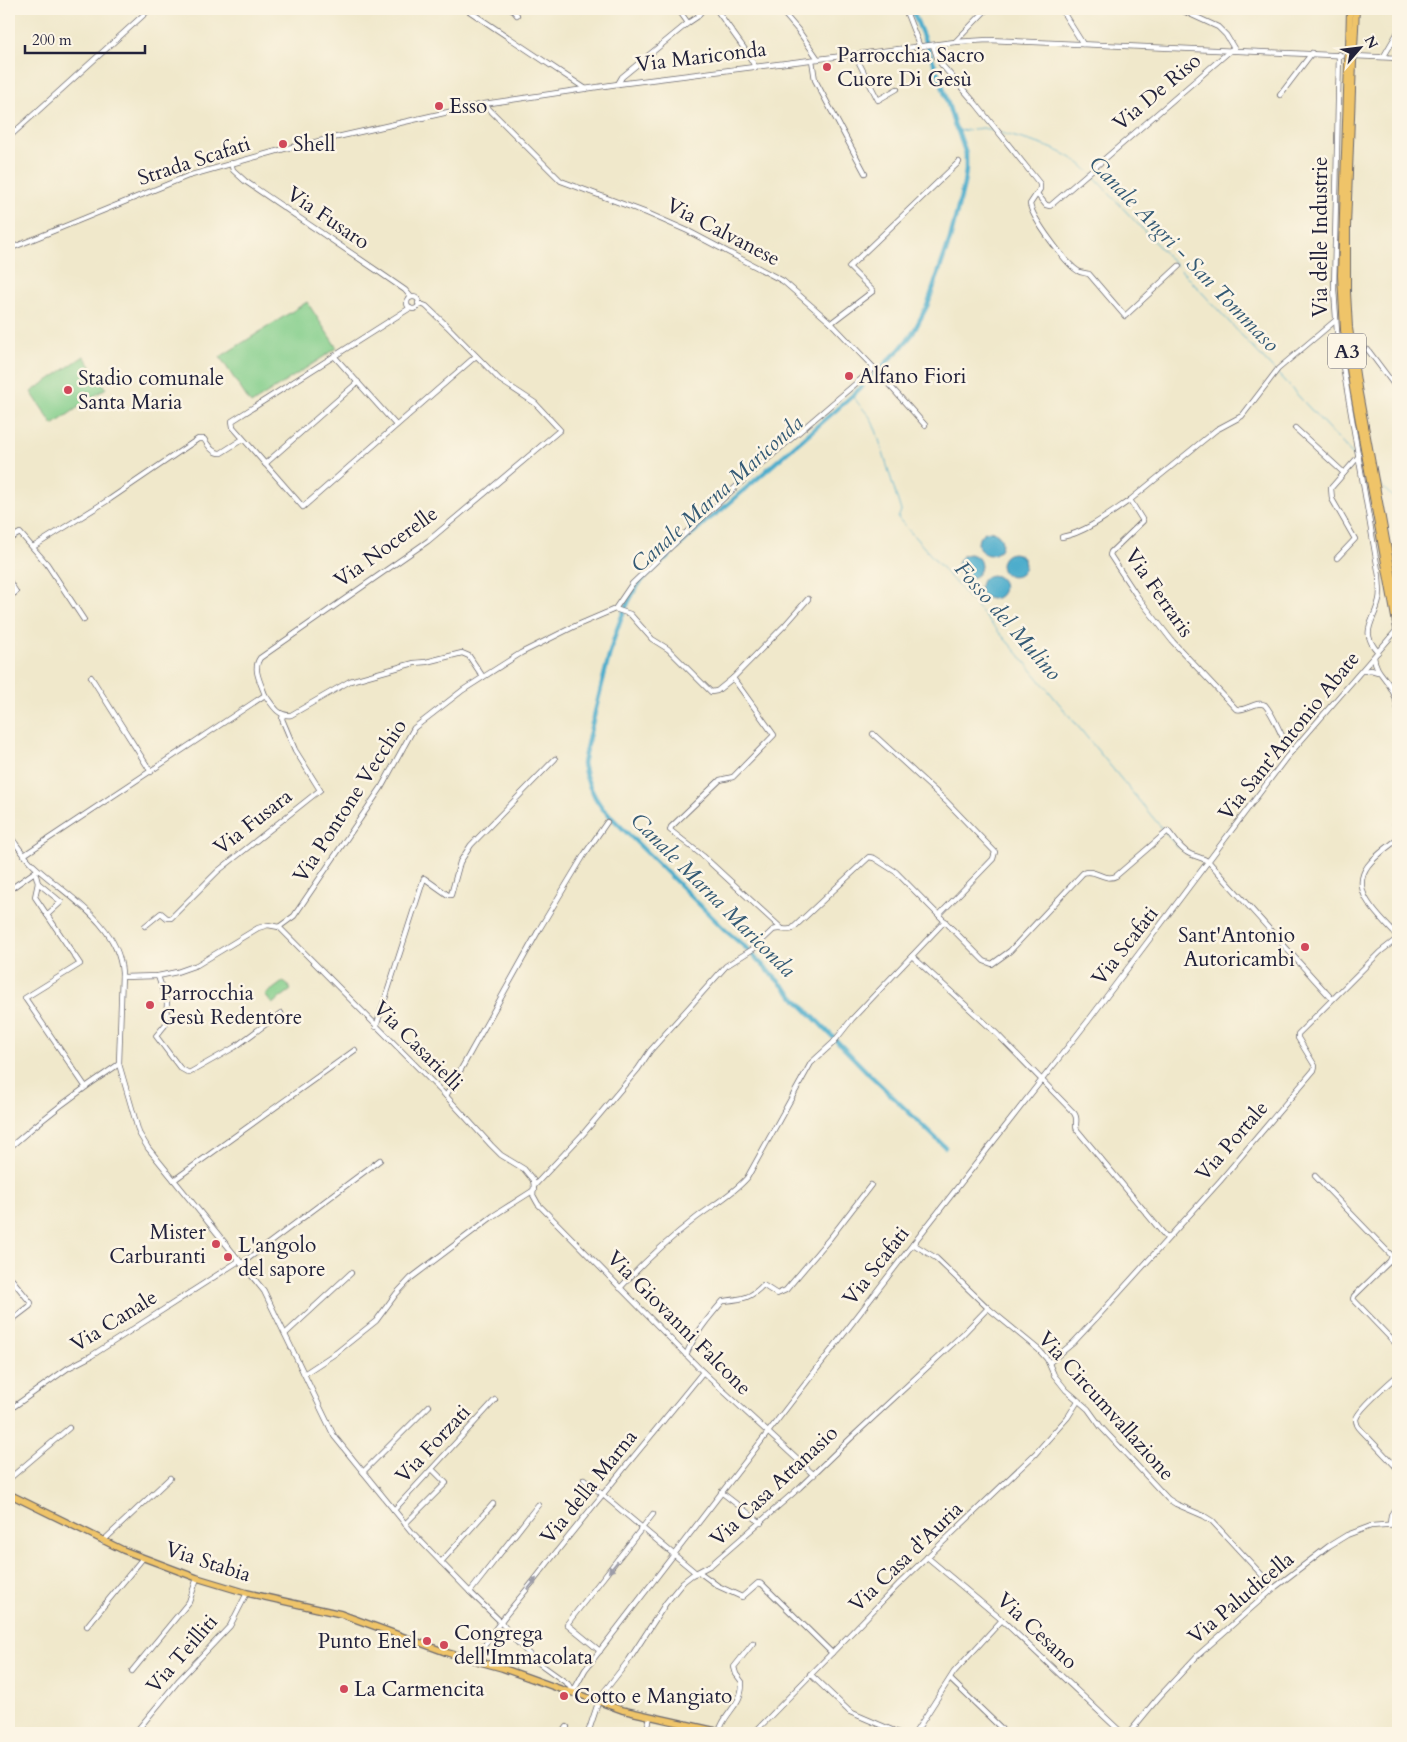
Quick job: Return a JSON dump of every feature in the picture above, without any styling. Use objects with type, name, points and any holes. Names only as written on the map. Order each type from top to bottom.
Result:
[{"type":"highway","name":"A3","points":[[1350,9],[1351,62],[1347,227],[1349,328],[1358,388],[1398,606]]},
{"type":"highway","name":"A3","points":[[1351,47],[1356,9]]},
{"type":"highway","name":"A3","points":[[1351,62],[1341,274],[1344,330],[1396,633]]},
{"type":"main road","name":"Via Stabia","points":[[9,1494],[103,1541],[197,1578],[247,1594],[341,1614],[448,1653],[502,1668],[622,1710],[722,1733]]},
{"type":"street","points":[[9,137],[150,9]]},
{"type":"street","points":[[466,9],[586,89]]},
{"type":"street","points":[[512,9],[517,15]]},
{"type":"street","points":[[678,9],[688,23]]},
{"type":"street","points":[[618,84],[622,78],[704,9]]},
{"type":"street","points":[[716,9],[756,68]]},
{"type":"street","points":[[780,9],[798,30],[815,60],[815,80],[865,173]]},
{"type":"street","points":[[905,9],[921,46]]},
{"type":"street","points":[[955,42],[987,9]]},
{"type":"street","points":[[1062,9],[1082,44]]},
{"type":"street","points":[[1179,9],[1218,27],[1226,35],[1233,50]]},
{"type":"street","points":[[1384,56],[1398,32]]},
{"type":"street","name":"Via Mariconda","points":[[484,104],[618,84],[921,46],[988,40],[1398,58]]},
{"type":"street","points":[[931,45],[941,64],[1040,184],[1040,189],[1030,202],[1030,206],[1048,236],[1077,270],[1090,274],[1125,316],[1178,267]]},
{"type":"street","name":"Via De Riso","points":[[1036,194],[1046,205],[1050,206],[1088,171],[1233,50]]},
{"type":"street","points":[[1280,95],[1312,53]]},
{"type":"street","name":"Via delle Industrie","points":[[1339,54],[1334,290],[1341,359],[1359,456],[1379,584],[1379,597],[1369,626],[1368,637],[1378,652]]},
{"type":"street","points":[[855,55],[878,100],[897,89]]},
{"type":"street","name":"Strada Scafati","points":[[9,249],[188,176],[284,149],[484,104]]},
{"type":"street","name":"Via Calvanese","points":[[484,104],[561,181],[647,213],[688,231],[783,281],[831,323],[925,425]]},
{"type":"street","points":[[831,323],[873,291],[850,267],[959,162]]},
{"type":"street","name":"Via Fusaro","points":[[231,163],[233,170],[241,178],[405,290],[411,297],[416,298],[418,303],[426,306],[500,380],[535,403],[560,430],[558,433]]},
{"type":"street","points":[[410,308],[407,303],[411,297]]},
{"type":"street","points":[[418,303],[415,308],[410,308],[233,420],[232,426],[303,507],[476,356]]},
{"type":"street","points":[[1062,537],[1106,517],[1130,500],[1216,430],[1242,416],[1278,369],[1336,320]]},
{"type":"street","points":[[1368,350],[1398,390]]},
{"type":"street","points":[[334,356],[396,425]]},
{"type":"street","points":[[808,599],[733,678],[717,691],[711,692],[668,649],[652,639],[630,614],[617,610],[632,584],[678,541],[750,474],[875,369]]},
{"type":"street","points":[[265,464],[358,382]]},
{"type":"street","points":[[1295,428],[1344,473]]},
{"type":"street","name":"Via Nocerelle","points":[[283,715],[279,713],[265,695],[257,671],[257,662],[260,658],[428,541],[558,433]]},
{"type":"street","points":[[33,547],[110,499],[198,439],[204,439],[214,452],[221,453],[243,439]]},
{"type":"street","points":[[1337,558],[1355,540],[1331,495],[1331,488],[1359,456]]},
{"type":"street","name":"Via Ferraris","points":[[1130,500],[1143,521],[1111,552],[1110,558],[1173,642],[1231,706],[1240,710],[1258,703],[1265,705],[1292,751]]},
{"type":"street","points":[[9,539],[20,533],[33,547],[47,564],[84,620]]},
{"type":"street","points":[[9,581],[16,592],[9,597]]},
{"type":"street","name":"Via Pontone Vecchio","points":[[279,927],[294,916],[381,788],[414,728],[463,690],[521,653],[573,626],[617,610]]},
{"type":"street","name":"Via Sant'Antonio Abate","points":[[1209,862],[1292,751],[1396,633]]},
{"type":"street","points":[[283,715],[291,715],[350,680],[414,663],[462,653],[469,656],[483,677]]},
{"type":"street","points":[[1374,657],[1376,670]]},
{"type":"street","points":[[1369,663],[1393,692],[1398,710]]},
{"type":"street","points":[[1362,671],[1376,670]]},
{"type":"street","points":[[91,677],[151,772]]},
{"type":"street","points":[[733,678],[774,734],[733,777],[720,780],[670,827],[670,830],[703,856],[782,929]]},
{"type":"street","points":[[24,855],[265,695]]},
{"type":"street","name":"Via Fusara","points":[[144,926],[161,913],[167,918],[172,918],[218,871],[320,790],[295,750],[282,719],[283,715]]},
{"type":"street","points":[[873,734],[947,802],[994,852],[993,859],[939,915]]},
{"type":"street","points":[[376,1027],[424,878],[448,895],[451,895],[460,862],[471,845],[555,759]]},
{"type":"street","points":[[446,1096],[540,928],[584,855],[607,822]]},
{"type":"street","points":[[304,1374],[344,1347],[376,1321],[396,1294],[411,1278],[493,1216],[534,1188],[583,1134],[638,1069],[650,1051],[726,966],[753,949],[773,930],[782,929],[786,931],[792,929],[869,857],[874,858],[896,872],[984,961],[992,964],[1010,951],[1083,873],[1091,872],[1108,879],[1112,878],[1165,833],[1182,849],[1209,862],[1332,1000]]},
{"type":"street","points":[[9,835],[37,870],[69,893],[98,922],[118,954],[122,966],[119,1064],[139,1133],[148,1148],[264,1291],[334,1436],[394,1510],[441,1562],[500,1621],[516,1641],[536,1660],[568,1684],[573,1692]]},
{"type":"street","points":[[1398,839],[1368,867],[1362,877],[1362,888],[1366,899],[1398,937]]},
{"type":"street","name":"Via Scafati","points":[[573,1692],[585,1670],[766,1433],[1088,1021],[1209,862]]},
{"type":"street","points":[[37,870],[38,883],[35,896],[80,964],[25,998],[85,1086]]},
{"type":"street","points":[[9,890],[37,870]]},
{"type":"street","points":[[38,883],[61,902],[47,915]]},
{"type":"street","points":[[620,1288],[640,1267],[687,1225],[739,1188],[748,1178],[811,1063],[833,1043],[852,1019],[945,921]]},
{"type":"street","points":[[122,978],[158,976],[177,972],[197,964],[258,928],[268,925],[279,927]]},
{"type":"street","name":"Via Casarielli","points":[[279,927],[446,1096],[501,1155],[529,1174],[534,1188]]},
{"type":"street","name":"Via Portale","points":[[1049,1363],[1080,1336],[1220,1181],[1314,1070],[1313,1062],[1297,1036],[1380,952],[1398,937]]},
{"type":"street","points":[[912,956],[1042,1078],[1074,1113],[1077,1118],[1077,1130],[1167,1238]]},
{"type":"street","points":[[158,976],[166,997],[166,1017],[165,1026],[156,1036],[180,1068],[189,1073],[235,1047],[281,1013]]},
{"type":"street","points":[[174,1180],[355,1050]]},
{"type":"street","points":[[9,1148],[85,1086],[119,1064]]},
{"type":"street","name":"Via Canale","points":[[9,1410],[68,1368],[91,1356],[240,1262],[380,1160]]},
{"type":"street","points":[[1315,1176],[1392,1256],[1390,1261],[1353,1299],[1398,1346]]},
{"type":"street","points":[[686,1355],[691,1342],[703,1323],[723,1301],[742,1300],[754,1294],[764,1285],[777,1294],[786,1290],[831,1237],[871,1185]]},
{"type":"street","name":"Via Giovanni Falcone","points":[[534,1188],[533,1195],[538,1204],[702,1372],[766,1433],[814,1475]]},
{"type":"street","name":"Via Circumvallazione","points":[[913,1244],[940,1261],[988,1308],[1039,1350],[1049,1363],[1057,1380],[1088,1410],[1101,1427],[1168,1499],[1212,1521],[1274,1588]]},
{"type":"street","points":[[285,1334],[350,1273]]},
{"type":"street","points":[[9,1276],[31,1303],[30,1306],[9,1322]]},
{"type":"street","name":"Via Casa Attanasio","points":[[598,1701],[639,1648],[666,1603],[683,1582],[711,1565],[761,1523],[963,1334],[988,1308]]},
{"type":"street","name":"Via della Marna","points":[[477,1661],[486,1642],[500,1621],[525,1592],[601,1494],[702,1372]]},
{"type":"street","points":[[1398,1375],[1364,1408],[1356,1418],[1356,1423],[1398,1469]]},
{"type":"street","name":"Via Forzati","points":[[394,1510],[495,1400]]},
{"type":"street","name":"Via Casa d'Auria","points":[[754,1733],[927,1557],[1035,1454],[1068,1417],[1078,1401]]},
{"type":"street","points":[[363,1472],[429,1406]]},
{"type":"street","points":[[9,1479],[68,1428]]},
{"type":"street","points":[[406,1524],[446,1483],[432,1469]]},
{"type":"street","points":[[103,1541],[170,1478]]},
{"type":"street","points":[[584,1479],[673,1555],[718,1586],[742,1597],[758,1583],[762,1584],[832,1653]]},
{"type":"street","points":[[721,1492],[761,1523]]},
{"type":"street","points":[[441,1562],[493,1504]]},
{"type":"street","points":[[1390,1524],[1391,1515],[1398,1504]]},
{"type":"street","points":[[470,1592],[538,1505]]},
{"type":"street","points":[[600,1651],[567,1624],[653,1514]]},
{"type":"street","name":"Via Paludicella","points":[[1129,1733],[1197,1656],[1274,1588],[1340,1538],[1366,1528],[1398,1524]]},
{"type":"street","name":"Via Cesano","points":[[927,1557],[1002,1620],[1122,1733]]},
{"type":"street","points":[[87,1626],[143,1558]]},
{"type":"street","points":[[132,1671],[189,1602],[197,1578]]},
{"type":"street","name":"Via Teilliti","points":[[135,1733],[179,1680],[230,1626],[247,1594]]},
{"type":"street","points":[[914,1733],[964,1660],[1002,1620]]},
{"type":"street","points":[[722,1733],[721,1724],[737,1703],[741,1694],[742,1682],[736,1674],[734,1667],[753,1643]]},
{"type":"street","points":[[810,1674],[850,1712],[899,1733]]},
{"type":"street","points":[[950,1679],[1004,1733]]},
{"type":"street","points":[[588,1733],[598,1701]]},
{"type":"street","points":[[646,1733],[650,1717]]},
{"type":"street","points":[[563,1733],[567,1727]]},
{"type":"green space","points":[[307,302],[337,348],[251,404],[220,357]]},
{"type":"green space","name":"Stadio comunale Santa Maria","points":[[84,356],[106,388],[53,425],[31,392]]},
{"type":"green space","points":[[284,981],[291,990],[272,1004],[265,995]]},
{"type":"water","points":[[985,531],[995,531],[1002,538],[1002,548],[995,555],[985,555],[978,548],[978,538]]},
{"type":"water","points":[[1008,553],[1018,553],[1025,560],[1025,570],[1018,577],[1008,577],[1001,570],[1001,560]]},
{"type":"water","points":[[964,554],[974,554],[981,561],[981,571],[974,578],[964,578],[957,571],[957,561]]},
{"type":"water","points":[[987,575],[997,575],[1004,582],[1004,592],[997,599],[987,599],[980,592],[980,582]]},
{"type":"waterway","name":"Canale Marna Mariconda","points":[[912,9],[940,78],[955,127],[966,154],[964,184],[950,239],[927,306],[913,333],[900,349],[852,396],[705,522],[641,581],[619,622],[583,764],[590,787],[602,808],[725,930],[745,947],[869,1074],[945,1147]]},
{"type":"waterway","name":"Canale Angri - San Tommaso","points":[[958,131],[983,128],[995,131]]},
{"type":"waterway","name":"Canale Angri - San Tommaso","points":[[1001,133],[1059,151],[1088,171]]},
{"type":"waterway","name":"Canale Angri - San Tommaso","points":[[1091,174],[1177,266]]},
{"type":"waterway","name":"Canale Angri - San Tommaso","points":[[1180,269],[1274,370]]},
{"type":"waterway","name":"Canale Angri - San Tommaso","points":[[1277,373],[1355,457]]},
{"type":"waterway","name":"Fosso del Mulino","points":[[852,396],[870,417],[876,430],[901,511],[898,518],[1020,656],[1178,848]]},
{"type":"waterway","name":"Canale Angri - San Tommaso","points":[[1380,484],[1398,503]]},
{"type":"place","name":"Parrocchia Sacro Cuore Di Gesù","points":[[827,67]]},
{"type":"place","name":"Esso","points":[[439,106]]},
{"type":"place","name":"Shell","points":[[283,144]]},
{"type":"place","name":"Alfano Fiori","points":[[849,376]]},
{"type":"place","name":"Stadio comunale Santa Maria","points":[[68,390]]},
{"type":"place","name":"Sant'Antonio Autoricambi","points":[[1305,947]]},
{"type":"place","name":"Parrocchia Gesù Redentore","points":[[150,1005]]},
{"type":"place","name":"Mister Carburanti","points":[[216,1244]]},
{"type":"place","name":"L'angolo del sapore","points":[[228,1257]]},
{"type":"place","name":"Punto Enel","points":[[427,1641]]},
{"type":"place","name":"Congrega dell'Immacolata","points":[[444,1645]]},
{"type":"place","name":"La Carmencita","points":[[344,1689]]},
{"type":"place","name":"Cotto e Mangiato","points":[[564,1696]]}]
